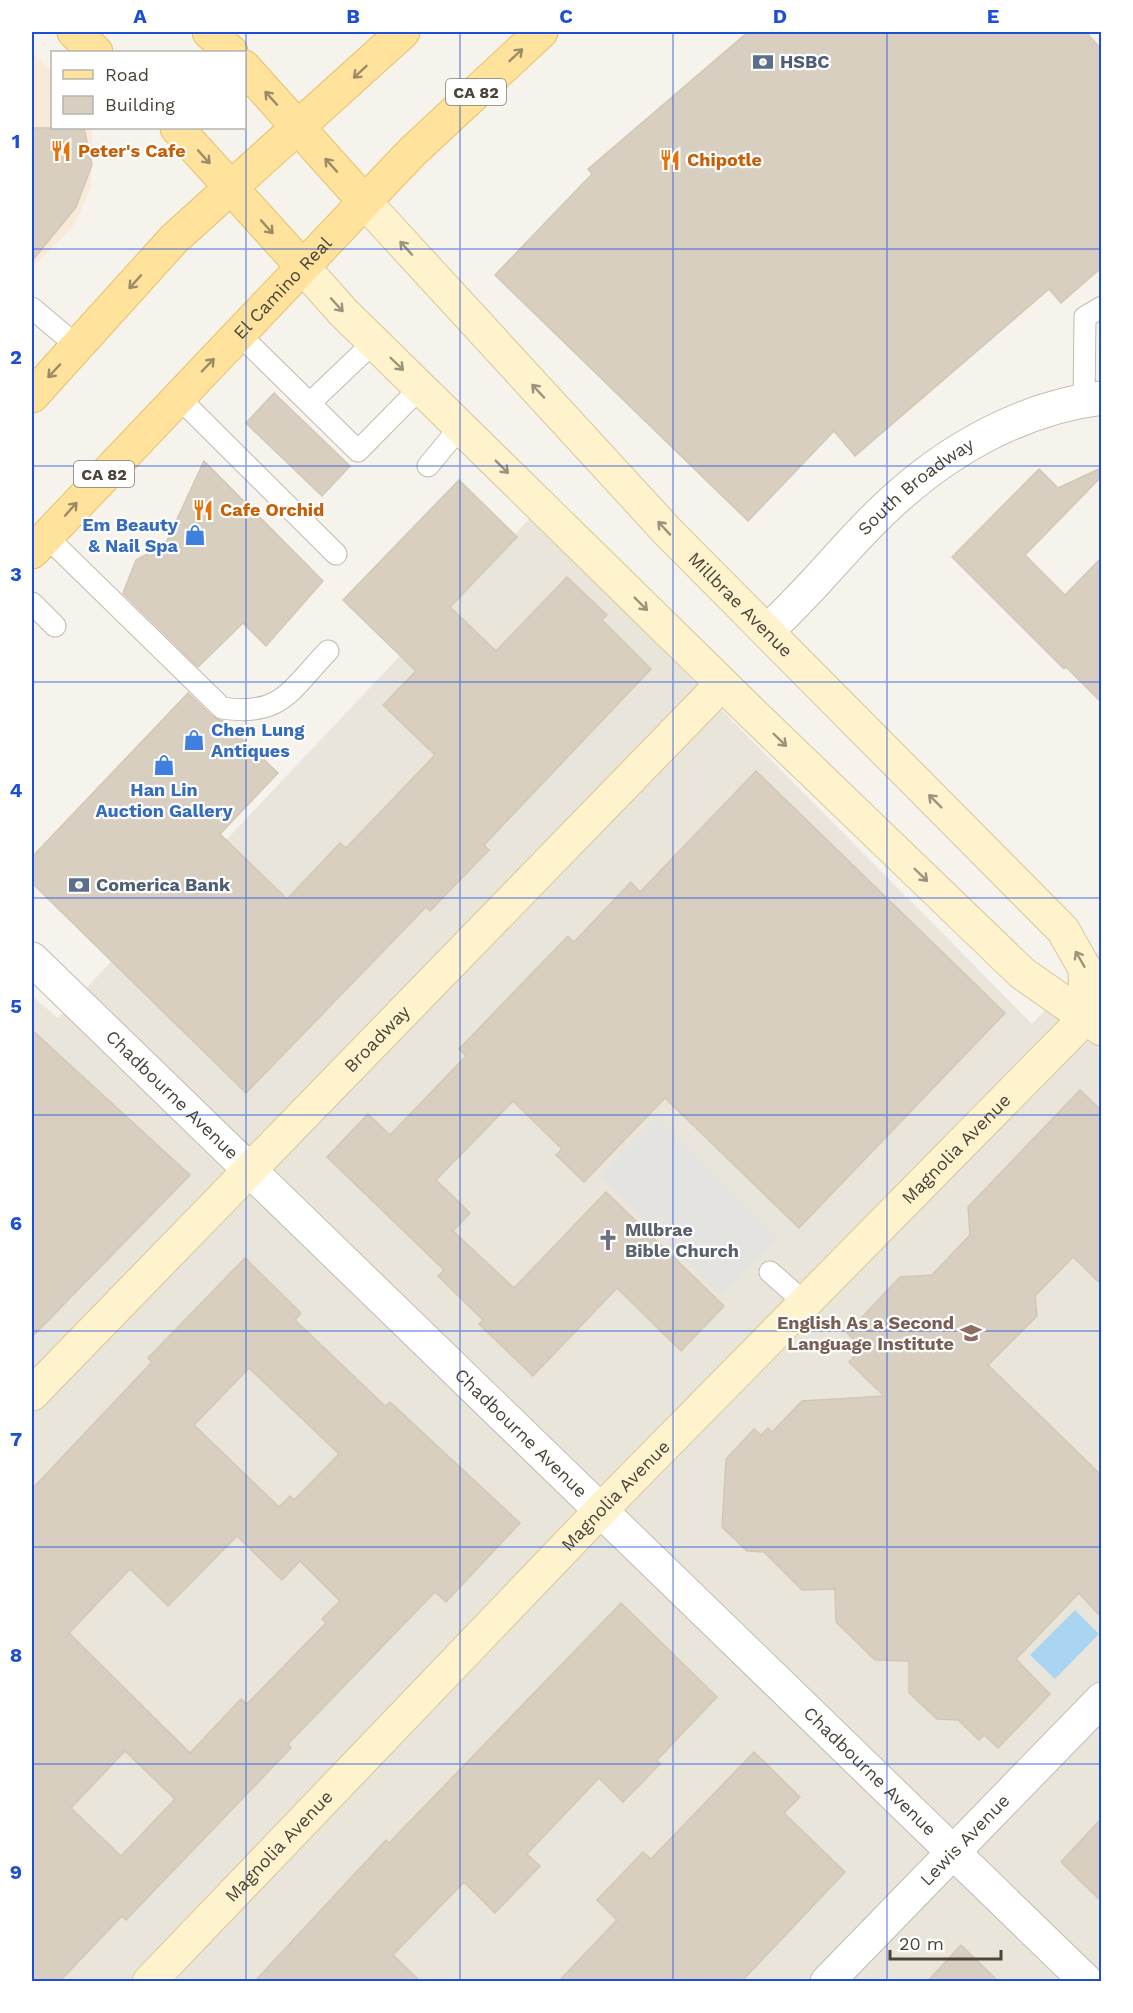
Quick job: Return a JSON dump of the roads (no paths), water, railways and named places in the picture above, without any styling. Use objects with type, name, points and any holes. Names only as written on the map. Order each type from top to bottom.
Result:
[{"type":"main road","points":[[74,32],[95,51]]},
{"type":"main road","points":[[209,32],[230,51]]},
{"type":"main road","points":[[32,396],[174,239],[403,32]]},
{"type":"main road","name":"El Camino Real","points":[[39,544],[412,152],[541,32]]},
{"type":"main road","points":[[246,70],[364,201]]},
{"type":"main road","points":[[178,129],[302,266]]},
{"type":"street","name":"Millbrae Avenue","points":[[364,201],[668,532],[1063,930],[1085,969],[1096,1016]]},
{"type":"street","points":[[302,266],[374,342],[722,684],[1026,976],[1096,1016]]},
{"type":"street","name":"South Broadway","points":[[767,631],[901,494],[952,454],[1007,424],[1093,399]]},
{"type":"street","name":"Broadway","points":[[32,1394],[722,684]]},
{"type":"street","name":"Chadbourne Avenue","points":[[32,959],[1087,1982]]},
{"type":"street","name":"Magnolia Avenue","points":[[149,1982],[601,1510],[804,1302],[1096,1016]]},
{"type":"street","name":"Lewis Avenue","points":[[827,1982],[1101,1699]]},
{"type":"lane","points":[[1093,399],[1085,317],[1101,307]]},
{"type":"lane","points":[[32,308],[77,346]]},
{"type":"lane","points":[[239,334],[358,451],[421,387]]},
{"type":"lane","points":[[310,404],[374,342]]},
{"type":"lane","points":[[178,397],[336,554]]},
{"type":"lane","points":[[428,466],[461,426]]},
{"type":"lane","points":[[39,544],[222,708],[243,711],[261,710],[275,705],[328,651]]},
{"type":"lane","points":[[32,603],[55,626]]},
{"type":"lane","points":[[770,1272],[804,1302]]},
{"type":"water","points":[[1075,1610],[1099,1634],[1055,1679],[1030,1655]]},
{"type":"place","name":"HSBC","points":[[763,62]]},
{"type":"place","name":"Peter's Cafe","points":[[61,151]]},
{"type":"place","name":"Chipotle","points":[[670,160]]},
{"type":"place","name":"Cafe Orchid","points":[[203,510]]},
{"type":"place","name":"Em Beauty & Nail Spa","points":[[195,535]]},
{"type":"place","name":"Chen Lung Antiques","points":[[194,740]]},
{"type":"place","name":"Han Lin Auction Gallery","points":[[164,765]]},
{"type":"place","name":"Comerica Bank","points":[[79,885]]},
{"type":"place","name":"Mllbrae Bible Church","points":[[608,1240]]},
{"type":"place","name":"English As a Second Language Institute","points":[[971,1333]]}]
